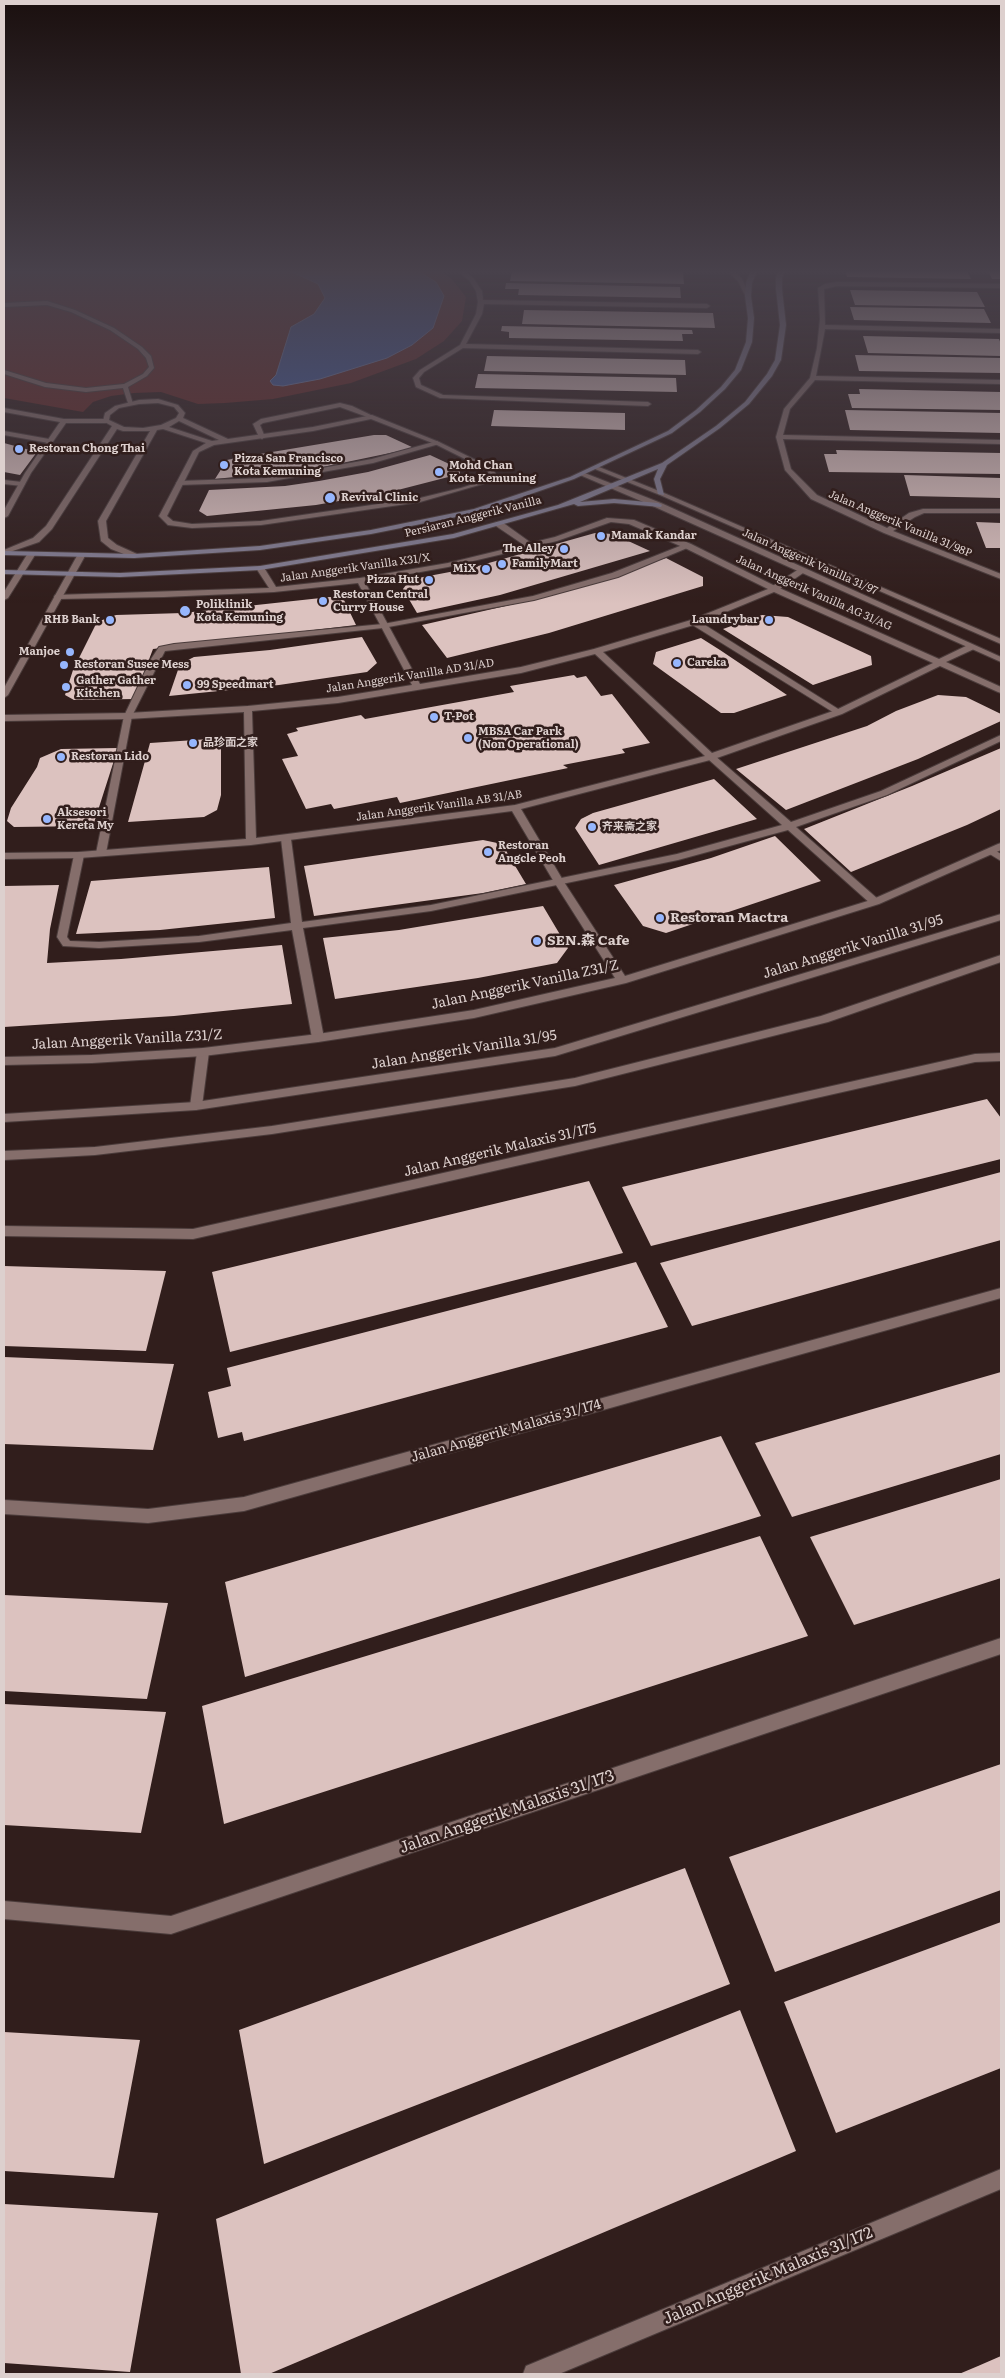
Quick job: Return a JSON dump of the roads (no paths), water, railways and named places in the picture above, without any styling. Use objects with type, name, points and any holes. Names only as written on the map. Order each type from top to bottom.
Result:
[{"type":"main road","name":"Persiaran Anggerik Vanilla","points":[[4,552],[31,555],[134,556],[190,554],[260,548],[425,522],[485,508],[597,468],[670,432],[698,412],[728,382]]},
{"type":"main road","name":"Persiaran Anggerik Vanilla","points":[[4,572],[172,574],[260,568],[408,545],[499,524],[560,507],[664,464],[718,427],[747,403],[764,382]]},
{"type":"main road","points":[[662,494],[656,479],[664,464]]},
{"type":"main road","points":[[560,507],[614,500],[658,505]]},
{"type":"street","points":[[41,382],[64,388],[86,390],[124,386],[132,382]]},
{"type":"street","points":[[417,382],[418,386],[442,397],[648,404]]},
{"type":"street","points":[[810,382],[787,409],[779,437],[1001,442]]},
{"type":"street","points":[[124,386],[131,403]]},
{"type":"street","points":[[4,410],[64,421],[106,421],[115,427],[133,430],[163,427],[179,419],[182,413],[168,403],[147,401],[131,403],[111,410],[106,421]]},
{"type":"street","points":[[212,443],[196,451],[179,483],[163,516],[171,523],[192,526],[261,522],[410,502],[463,489],[491,480],[494,476],[490,469],[437,443],[350,407],[340,405],[261,421],[256,424],[262,437]]},
{"type":"street","points":[[163,427],[212,443],[262,437],[372,417]]},
{"type":"street","points":[[179,419],[229,442]]},
{"type":"street","points":[[4,516],[49,441],[64,421]]},
{"type":"street","points":[[4,552],[36,540],[49,527],[115,427]]},
{"type":"street","points":[[134,556],[114,547],[104,539],[102,521],[154,429]]},
{"type":"street","points":[[4,433],[49,441]]},
{"type":"street","name":"Jalan Anggerik Vanilla 31/98P","points":[[779,437],[788,470],[814,497],[887,531],[1001,577]]},
{"type":"street","points":[[179,483],[267,480],[374,461],[437,443]]},
{"type":"street","name":"Jalan Anggerik Vanilla 31/97","points":[[597,468],[662,494],[1001,642]]},
{"type":"street","name":"Jalan Anggerik Vanilla 31/97","points":[[582,474],[658,505],[1001,660]]},
{"type":"street","points":[[4,482],[22,484]]},
{"type":"street","points":[[887,531],[912,515],[923,511],[1001,511]]},
{"type":"street","name":"Jalan Anggerik Vanilla X31/X","points":[[58,597],[274,590],[360,580],[448,565],[557,539],[610,520],[618,520]]},
{"type":"street","name":"Jalan Anggerik Vanilla AG 31/AG","points":[[618,520],[631,522],[688,546],[774,589],[1001,690]]},
{"type":"street","points":[[499,524],[530,545]]},
{"type":"street","points":[[101,853],[128,716],[155,659],[162,649],[174,646],[383,626],[534,598],[614,575],[688,546]]},
{"type":"street","points":[[4,597],[31,555]]},
{"type":"street","points":[[4,695],[81,556]]},
{"type":"street","points":[[260,568],[274,590]]},
{"type":"street","name":"Jalan Anggerik Vanilla AD 31/AD","points":[[4,718],[128,716],[248,709],[338,700],[522,670],[596,651],[694,622],[774,589],[802,571]]},
{"type":"street","points":[[360,580],[383,626],[417,686]]},
{"type":"street","points":[[694,622],[838,712]]},
{"type":"street","name":"Jalan Anggerik Vanilla AB 31/AB","points":[[4,856],[79,855],[286,839],[515,808],[711,757],[838,712],[970,647]]},
{"type":"street","points":[[596,651],[787,827],[875,902]]},
{"type":"street","points":[[248,709],[251,842]]},
{"type":"street","points":[[79,855],[62,937],[67,944],[99,945],[199,939],[431,908],[678,857],[787,827],[884,793],[1001,738]]},
{"type":"street","points":[[515,808],[559,882],[622,980]]},
{"type":"street","points":[[286,839],[298,926],[318,1038]]},
{"type":"street","points":[[996,849],[1001,858]]},
{"type":"street","name":"Jalan Anggerik Vanilla Z31/Z","points":[[4,1061],[92,1059],[203,1052],[318,1038],[474,1014],[622,980],[749,942],[875,902],[996,849]]},
{"type":"street","name":"Jalan Anggerik Vanilla 31/95","points":[[4,1118],[196,1106],[555,1052],[1001,917]]},
{"type":"street","points":[[4,1156],[95,1152],[272,1130],[575,1082],[824,1019],[1001,958]]},
{"type":"street","points":[[196,1106],[203,1052]]},
{"type":"street","name":"Jalan Anggerik Malaxis 31/175","points":[[4,1231],[193,1234],[965,1060],[1000,1057]]},
{"type":"street","name":"Jalan Anggerik Malaxis 31/174","points":[[4,1507],[148,1516],[244,1504],[1001,1293]]},
{"type":"street","name":"Jalan Anggerik Malaxis 31/173","points":[[4,1910],[171,1925],[1001,1646]]},
{"type":"street","name":"Jalan Anggerik Malaxis 31/172","points":[[534,2374],[1001,2178]]},
{"type":"water","points":[[271,382],[304,382],[283,386],[273,385]]},
{"type":"place","name":"Restoran Chong Thai","points":[[19,449]]},
{"type":"place","name":"Pizza San Francisco Kota Kemuning","points":[[224,465]]},
{"type":"place","name":"Mohd Chan Kota Kemuning","points":[[439,472]]},
{"type":"place","name":"Revival Clinic","points":[[330,498]]},
{"type":"place","name":"Mamak Kandar","points":[[601,536]]},
{"type":"place","name":"The Alley","points":[[564,549]]},
{"type":"place","name":"FamilyMart","points":[[502,564]]},
{"type":"place","name":"MiX","points":[[486,569]]},
{"type":"place","name":"Pizza Hut","points":[[429,580]]},
{"type":"place","name":"Restoran Central Curry House","points":[[323,601]]},
{"type":"place","name":"Poliklinik Kota Kemuning","points":[[185,611]]},
{"type":"place","name":"RHB Bank","points":[[110,620]]},
{"type":"place","name":"Laundrybar","points":[[769,620]]},
{"type":"place","name":"Manjoe","points":[[70,652]]},
{"type":"place","name":"Careka","points":[[677,663]]},
{"type":"place","name":"Restoran Susee Mess","points":[[64,665]]},
{"type":"place","name":"99 Speedmart","points":[[187,685]]},
{"type":"place","name":"Gather Gather Kitchen","points":[[66,687]]},
{"type":"place","name":"T-Pot","points":[[434,717]]},
{"type":"place","name":"MBSA Car Park (Non Operational)","points":[[468,738]]},
{"type":"place","name":"品珍面之家","points":[[193,743]]},
{"type":"place","name":"Restoran Lido","points":[[61,757]]},
{"type":"place","name":"Aksesori Kereta My","points":[[47,819]]},
{"type":"place","name":"齐来斋之家","points":[[592,827]]},
{"type":"place","name":"Restoran Angcle Peoh","points":[[488,852]]},
{"type":"place","name":"Restoran Mactra","points":[[660,918]]},
{"type":"place","name":"SEN.森 Cafe","points":[[537,941]]}]
